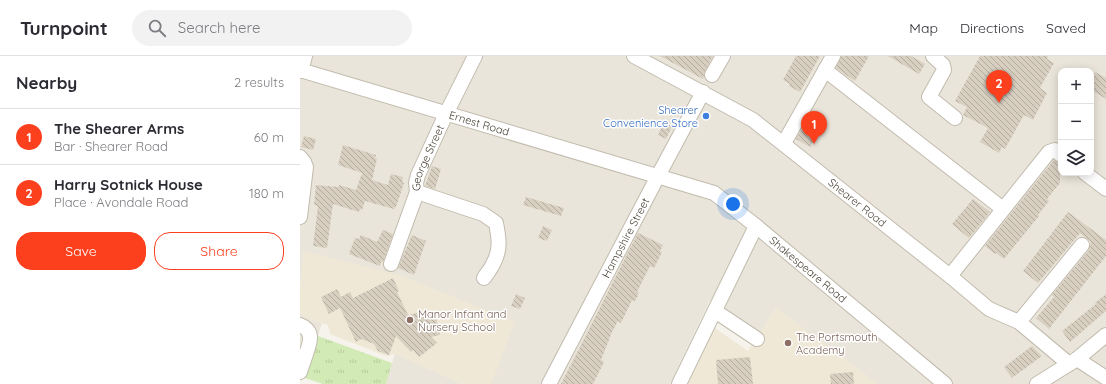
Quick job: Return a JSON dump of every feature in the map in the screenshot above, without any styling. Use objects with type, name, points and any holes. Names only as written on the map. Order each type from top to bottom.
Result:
[{"type":"street","points":[[301,70],[305,56]]},
{"type":"street","name":"George Street","points":[[391,264],[417,192],[416,183],[418,175],[475,56]]},
{"type":"street","name":"Shearer Road","points":[[634,56],[744,114],[784,143],[989,309],[1019,322],[1073,361],[1106,378]]},
{"type":"street","points":[[712,75],[724,56]]},
{"type":"street","points":[[784,143],[833,56]]},
{"type":"street","points":[[933,56],[944,65],[944,70],[929,97],[955,118]]},
{"type":"street","name":"Ernest Road","points":[[301,70],[658,176]]},
{"type":"street","points":[[825,70],[1003,209]]},
{"type":"street","name":"Hampshire Street","points":[[550,384],[703,92]]},
{"type":"street","points":[[950,276],[1049,152],[1058,152]]},
{"type":"street","points":[[300,157],[306,167],[300,217]]},
{"type":"street","name":"Shakespeare Road","points":[[658,176],[714,193],[756,226],[945,384]]},
{"type":"street","points":[[1089,176],[1106,189]]},
{"type":"street","points":[[417,192],[483,214],[496,223],[500,239],[498,252],[493,265],[484,278]]},
{"type":"street","points":[[679,384],[756,226]]},
{"type":"street","points":[[1019,322],[1082,245]]},
{"type":"street","points":[[715,311],[757,339]]},
{"type":"street","points":[[300,325],[309,332],[310,338],[300,372]]},
{"type":"street","points":[[1037,384],[1073,361],[1106,335]]},
{"type":"shaded area","points":[[300,56],[1106,56],[1106,384],[877,384],[776,308],[759,335],[710,300],[670,384],[491,384],[304,251],[300,287]]},
{"type":"shaded area","name":"Manor Infant and Nursery School","points":[[304,251],[402,276],[515,322],[491,384],[462,384],[395,354],[386,356],[330,334],[328,325],[304,317],[300,312],[300,288]]},
{"type":"shaded area","name":"The Portsmouth Academy","points":[[776,308],[877,384],[687,384],[712,326],[748,351]]},
{"type":"shaded area","points":[[300,312],[304,317],[322,323],[305,378],[300,381]]},
{"type":"shaded area","points":[[395,353],[462,384],[386,384]]},
{"type":"green space","points":[[318,336],[392,363],[386,384],[323,384],[305,378]]},
{"type":"building","points":[[660,56],[713,56],[705,71],[703,79]]},
{"type":"building","points":[[796,56],[820,56],[800,92],[789,86],[790,84],[783,80]]},
{"type":"building","points":[[841,56],[869,56],[855,81],[836,68]]},
{"type":"building","points":[[888,56],[911,56],[925,64],[919,74]]},
{"type":"building","points":[[980,56],[1048,56],[1047,59],[1054,63],[1040,88],[1047,93],[1033,120],[1024,115],[1005,149],[1002,147],[999,153],[980,142],[988,128],[963,115],[967,107],[955,101]]},
{"type":"building","points":[[1095,72],[1106,78],[1106,99],[1094,92]]},
{"type":"building","points":[[809,116],[821,124],[810,147],[796,139]]},
{"type":"building","points":[[663,123],[672,126],[666,139],[658,135]]},
{"type":"building","points":[[304,136],[316,139],[313,150],[301,147]]},
{"type":"building","points":[[343,145],[376,155],[375,158],[377,159],[372,180],[388,185],[391,174],[403,177],[402,182],[404,183],[394,209],[365,201],[362,210],[360,209],[359,212],[333,204],[327,248],[313,246],[318,206],[314,205],[316,185],[339,187],[339,185],[356,190],[362,173],[338,165]]},
{"type":"building","points":[[1054,160],[1058,162],[1058,176],[1060,176],[1060,183],[1047,199],[1049,201],[1038,215],[1039,216],[1004,259],[985,246]]},
{"type":"building","points":[[432,166],[441,169],[435,189],[425,186]]},
{"type":"building","points":[[526,197],[564,208],[561,216],[523,205]]},
{"type":"building","points":[[973,199],[990,212],[969,238],[952,224]]},
{"type":"building","points":[[1068,212],[1106,240],[1106,256],[1049,329],[1036,318],[1054,297],[1052,295],[1089,250],[1091,242],[1080,233],[1038,283],[1023,271]]},
{"type":"building","points":[[543,226],[552,230],[547,241],[538,238]]},
{"type":"building","points":[[383,230],[393,234],[383,262],[381,261],[380,266],[349,254],[355,238],[359,239],[361,235],[377,242]]},
{"type":"building","points":[[638,233],[663,245],[660,251],[662,252],[654,268],[650,266],[637,292],[639,293],[635,301],[632,300],[621,323],[618,321],[612,332],[601,360],[604,362],[593,384],[561,384]]},
{"type":"building","points":[[412,235],[426,241],[414,275],[398,268]]},
{"type":"building","points":[[393,278],[399,291],[397,292],[408,315],[425,311],[426,315],[435,313],[440,335],[431,337],[437,343],[419,357],[413,350],[411,352],[396,336],[389,355],[378,351],[374,344],[361,339],[356,342],[340,308],[329,314],[321,297],[337,289],[341,297],[350,292],[353,298]]},
{"type":"building","points":[[516,294],[525,298],[520,309],[511,306]]},
{"type":"building","points":[[1106,294],[1106,311],[1070,342],[1062,331],[1096,304],[1095,303]]},
{"type":"building","points":[[1032,346],[1042,356],[1012,378],[1004,367]]},
{"type":"building","points":[[750,357],[753,384],[718,384],[716,360]]},
{"type":"building","points":[[853,372],[854,384],[831,384],[830,374]]},
{"type":"place","name":"Harry Sotnick House","points":[[999,103]]},
{"type":"place","name":"Shearer Convenience Store","points":[[706,116]]},
{"type":"place","name":"The Shearer Arms","points":[[814,144]]},
{"type":"place","name":"Manor Infant and Nursery School","points":[[410,320]]},
{"type":"place","name":"The Portsmouth Academy","points":[[788,343]]}]
